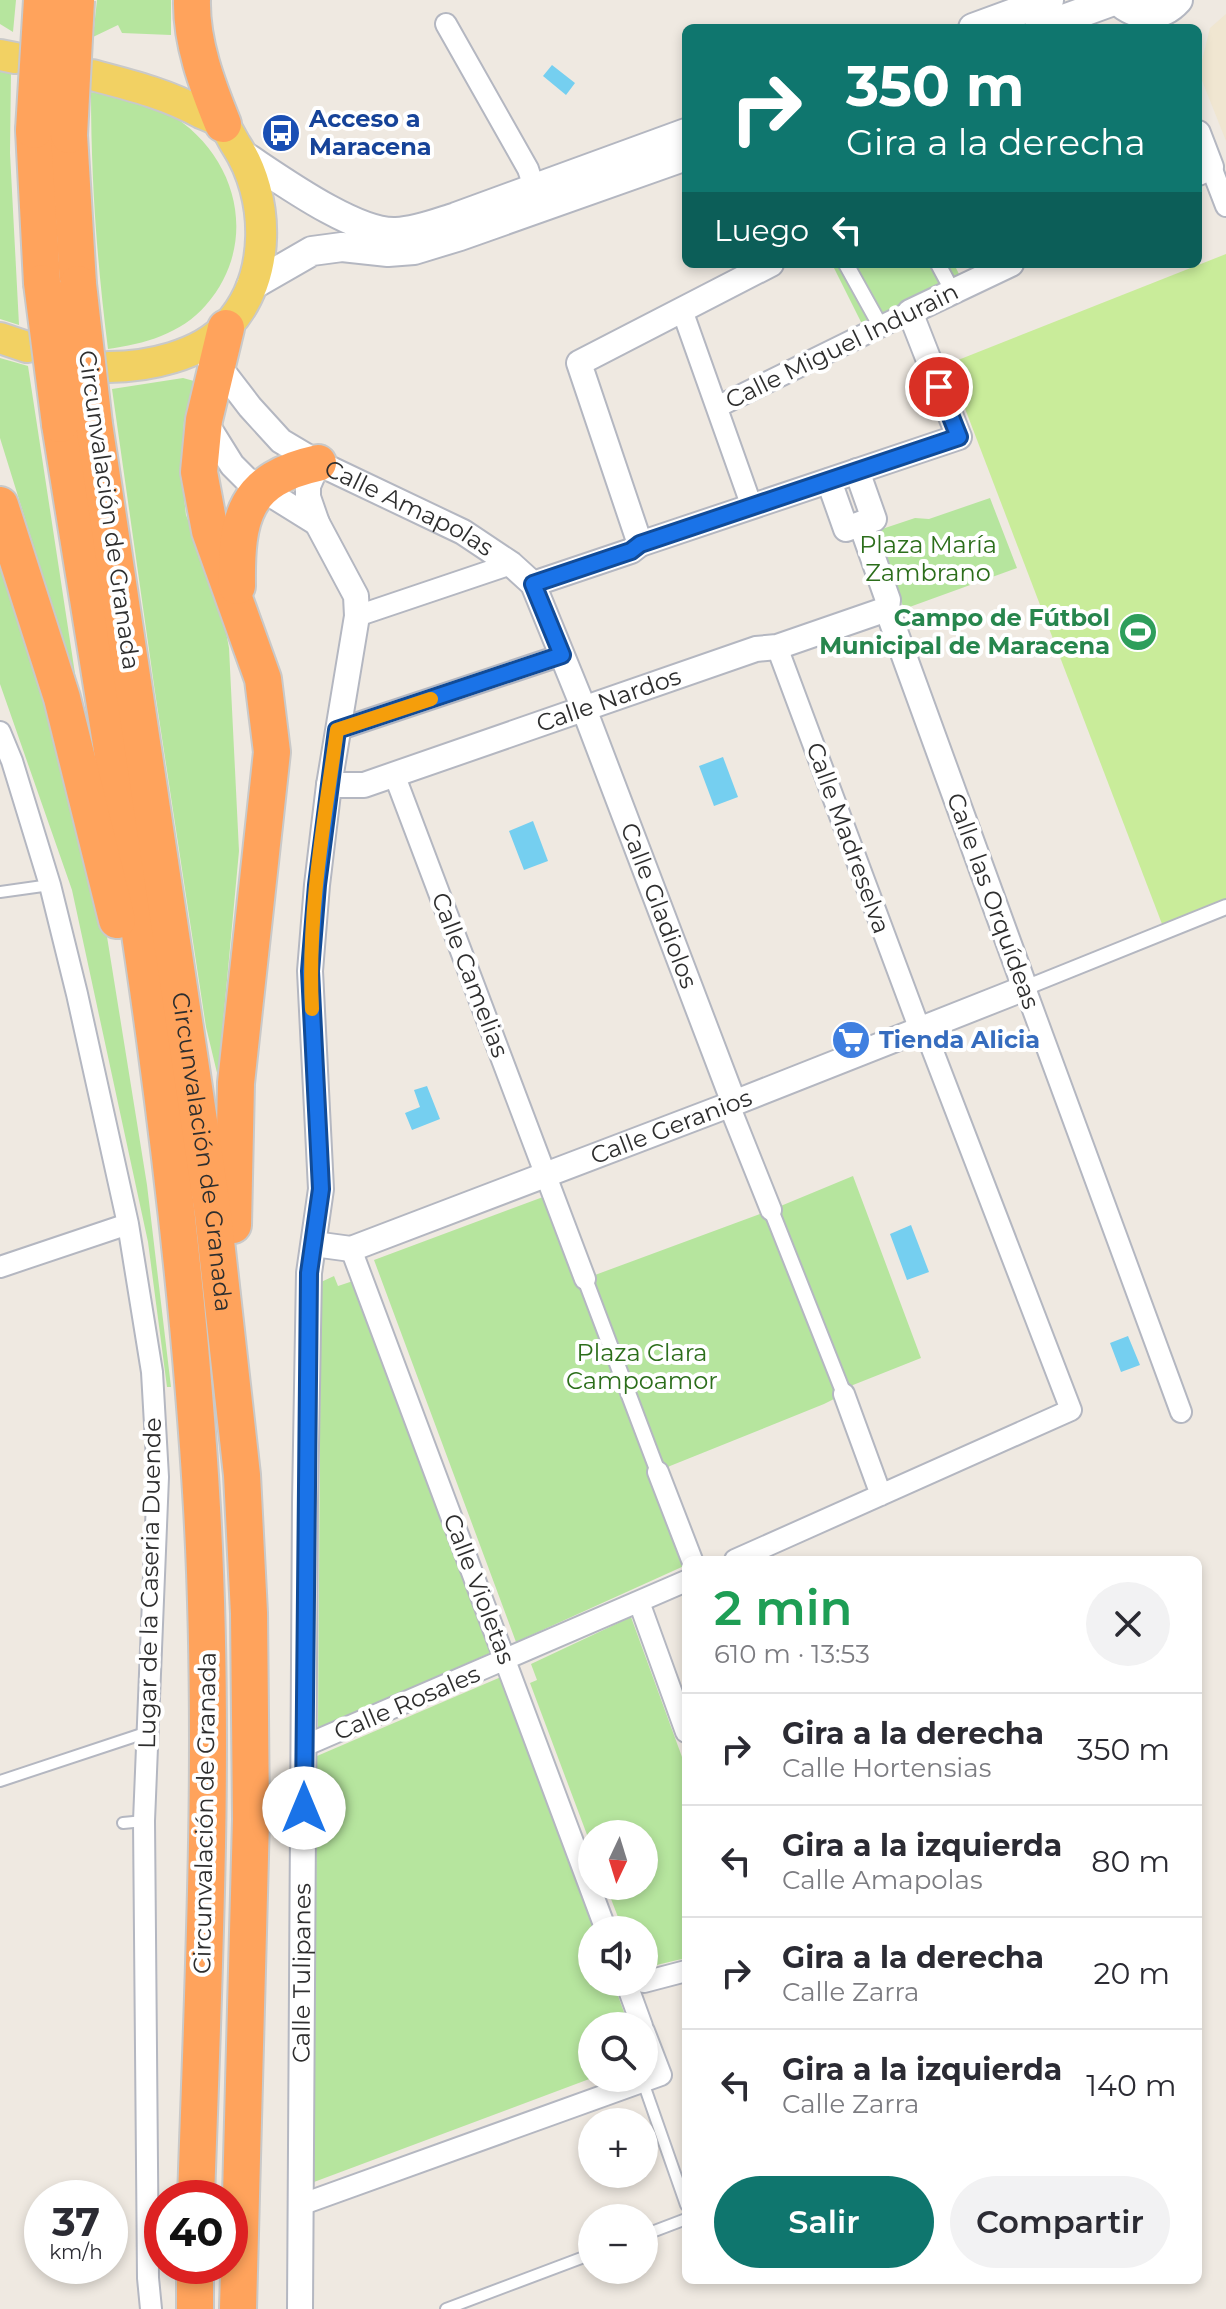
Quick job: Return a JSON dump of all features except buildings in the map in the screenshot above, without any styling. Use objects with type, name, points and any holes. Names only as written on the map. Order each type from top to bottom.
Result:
[{"type":"highway","name":"Circunvalación de Granada","points":[[42,0],[51,132],[78,284],[77,424],[157,1045],[195,1406],[206,1602],[209,1779],[197,2180]]},
{"type":"highway","name":"Circunvalación de Granada","points":[[76,0],[51,132],[42,283],[77,424],[190,1052],[225,1314],[242,1475],[251,1703],[251,1819],[238,2309]]},
{"type":"highway","points":[[192,0],[192,21],[197,42],[209,89],[223,124]]},
{"type":"highway","points":[[225,1314],[235,1255],[232,1214],[236,1083],[272,752],[263,679],[210,531],[199,472],[204,420],[226,328]]},
{"type":"highway","points":[[239,608],[237,567],[240,525],[260,489],[270,480],[296,467],[318,463]]},
{"type":"highway","points":[[0,505],[62,698],[117,921],[134,1005],[157,1045]]},
{"type":"highway","points":[[195,2284],[195,2309]]},
{"type":"main road","points":[[984,24],[1049,0]]},
{"type":"main road","points":[[1050,24],[1117,0],[1137,13],[1169,13]]},
{"type":"main road","points":[[92,75],[158,93],[223,124],[243,155],[257,189],[261,212],[260,246],[251,286],[226,328],[181,354],[156,363],[109,367]]},
{"type":"main road","points":[[243,155],[321,204],[368,227],[394,233],[420,229],[682,134]]},
{"type":"main road","points":[[251,286],[312,251],[342,247],[388,252],[414,250],[682,157]]},
{"type":"street","points":[[446,24],[528,169],[534,187]]},
{"type":"street","points":[[1204,170],[1226,206]]},
{"type":"street","points":[[640,544],[579,363],[763,268]]},
{"type":"street","points":[[848,268],[881,327]]},
{"type":"street","points":[[940,268],[953,292]]},
{"type":"street","name":"Calle Miguel Indurain","points":[[717,407],[1003,268]]},
{"type":"street","points":[[682,310],[752,507]]},
{"type":"street","points":[[533,584],[631,551],[640,544],[959,437],[910,312]]},
{"type":"street","points":[[181,354],[217,364]]},
{"type":"street","name":"Calle Amapolas","points":[[217,364],[281,441],[318,463],[463,532],[511,564],[533,584],[584,709]]},
{"type":"street","points":[[204,420],[232,465],[260,489],[317,523]]},
{"type":"street","name":"Calle Tulipanes","points":[[300,2309],[309,1273],[321,1189],[310,971],[329,785],[357,616],[356,596],[317,523],[307,492],[318,463]]},
{"type":"street","name":"Calle las Orquídeas","points":[[857,471],[874,519],[861,524],[888,600],[887,609],[1181,1412]]},
{"type":"street","points":[[829,481],[846,529],[861,524]]},
{"type":"street","points":[[357,616],[511,564]]},
{"type":"street","name":"Calle Nardos","points":[[329,785],[364,785],[756,649],[777,647],[887,609]]},
{"type":"street","name":"Calle Madreselva","points":[[777,647],[1071,1410],[881,1495]]},
{"type":"street","points":[[337,730],[562,655]]},
{"type":"street","name":"Calle Gladiolos","points":[[584,709],[732,1104]]},
{"type":"street","name":"Lugar de la Caseria Duende","points":[[0,732],[50,885],[128,1224],[152,1372],[158,1477],[148,1732],[133,1822],[150,2308]]},
{"type":"street","name":"Calle Camelias","points":[[394,774],[545,1175]]},
{"type":"street","points":[[1025,988],[1226,907]]},
{"type":"street","name":"Calle Geranios","points":[[314,1244],[351,1249],[1025,988]]},
{"type":"street","points":[[732,1104],[881,1495],[744,1556]]},
{"type":"street","points":[[545,1175],[690,1556]]},
{"type":"street","points":[[1,1265],[128,1224]]},
{"type":"street","name":"Calle Violetas","points":[[351,1249],[601,1916]]},
{"type":"street","name":"Calle Rosales","points":[[304,1746],[682,1583]]},
{"type":"street","points":[[639,1602],[682,1721]]},
{"type":"street","points":[[658,1978],[682,1972]]},
{"type":"street","points":[[300,2205],[613,2092]]},
{"type":"lane","points":[[0,892],[50,885]]},
{"type":"lane","points":[[0,1781],[148,1732]]},
{"type":"lane","points":[[656,2092],[682,2190]]},
{"type":"lane","points":[[658,2230],[682,2221]]},
{"type":"lane","points":[[446,2309],[578,2259]]},
{"type":"shaded area","points":[[1226,14],[1226,141],[1202,81],[1202,61],[1210,28]]},
{"type":"green space","points":[[0,0],[16,0],[13,32],[0,24]]},
{"type":"green space","points":[[97,0],[171,0],[171,35],[122,33],[118,25],[93,37]]},
{"type":"green space","points":[[0,70],[11,72],[10,153],[19,325],[0,319]]},
{"type":"green space","points":[[91,92],[150,105],[192,130],[211,151],[225,175],[234,200],[236,227],[233,254],[223,280],[196,315],[161,336],[108,349],[95,221]]},
{"type":"green space","name":"Campo de Fútbol Municipal de Maracena","points":[[1226,254],[1226,900],[1162,924],[948,364],[1191,268],[1202,268],[1202,263]]},
{"type":"green space","points":[[834,268],[956,268],[962,280],[864,328]]},
{"type":"green space","points":[[0,358],[28,366],[85,739],[76,727],[57,622],[0,438]]},
{"type":"green space","points":[[183,378],[194,381],[184,421],[181,471],[186,515],[220,599],[229,648],[239,851],[218,1077],[206,1027],[112,389]]},
{"type":"green space","name":"Plaza María Zambrano","points":[[990,498],[1017,568],[904,609],[876,531],[915,518],[929,519]]},
{"type":"green space","points":[[0,562],[51,710],[104,918],[147,1185],[171,1387],[167,1387],[148,1242],[72,890],[0,684]]},
{"type":"green space","name":"Plaza Clara Campoamor","points":[[853,1176],[921,1358],[853,1385],[844,1394],[824,1404],[670,1466],[651,1477],[682,1567],[516,1642],[374,1260],[543,1197],[576,1282],[771,1210]]},
{"type":"green space","points":[[334,1276],[338,1286],[353,1281],[490,1653],[318,1729],[321,1282]]},
{"type":"green space","points":[[631,1617],[682,1757],[682,1959],[658,1965],[658,1916],[618,1916],[611,1900],[658,1900],[658,1820],[581,1820],[530,1683],[537,1680],[531,1664]]},
{"type":"green space","points":[[501,1677],[578,1886],[578,1900],[583,1900],[589,1916],[578,1916],[578,1996],[618,1996],[624,2012],[578,2012],[578,2083],[314,2182],[317,1756]]},
{"type":"water","points":[[552,65],[575,83],[566,95],[543,76]]},
{"type":"water","points":[[723,757],[738,797],[714,806],[699,766]]},
{"type":"water","points":[[533,821],[548,861],[524,870],[509,831]]},
{"type":"water","points":[[427,1086],[440,1119],[412,1130],[405,1113],[420,1107],[414,1090]]},
{"type":"water","points":[[911,1225],[929,1272],[907,1280],[890,1234]]},
{"type":"water","points":[[1128,1336],[1140,1365],[1121,1372],[1110,1343]]},
{"type":"slow traffic","points":[[312,1009],[310,971],[317,885],[337,730],[431,699]]},
{"type":"place","name":"Acceso a Maracena","points":[[281,133]]},
{"type":"place","name":"Campo de Fútbol Municipal de Maracena","points":[[1138,632]]},
{"type":"place","name":"Tienda Alicia","points":[[851,1040]]},
{"type":"route","points":[[304,1808],[309,1273],[321,1189],[310,971],[317,885],[337,730],[562,655],[533,584],[631,551],[640,544],[959,437],[939,387]]}]
